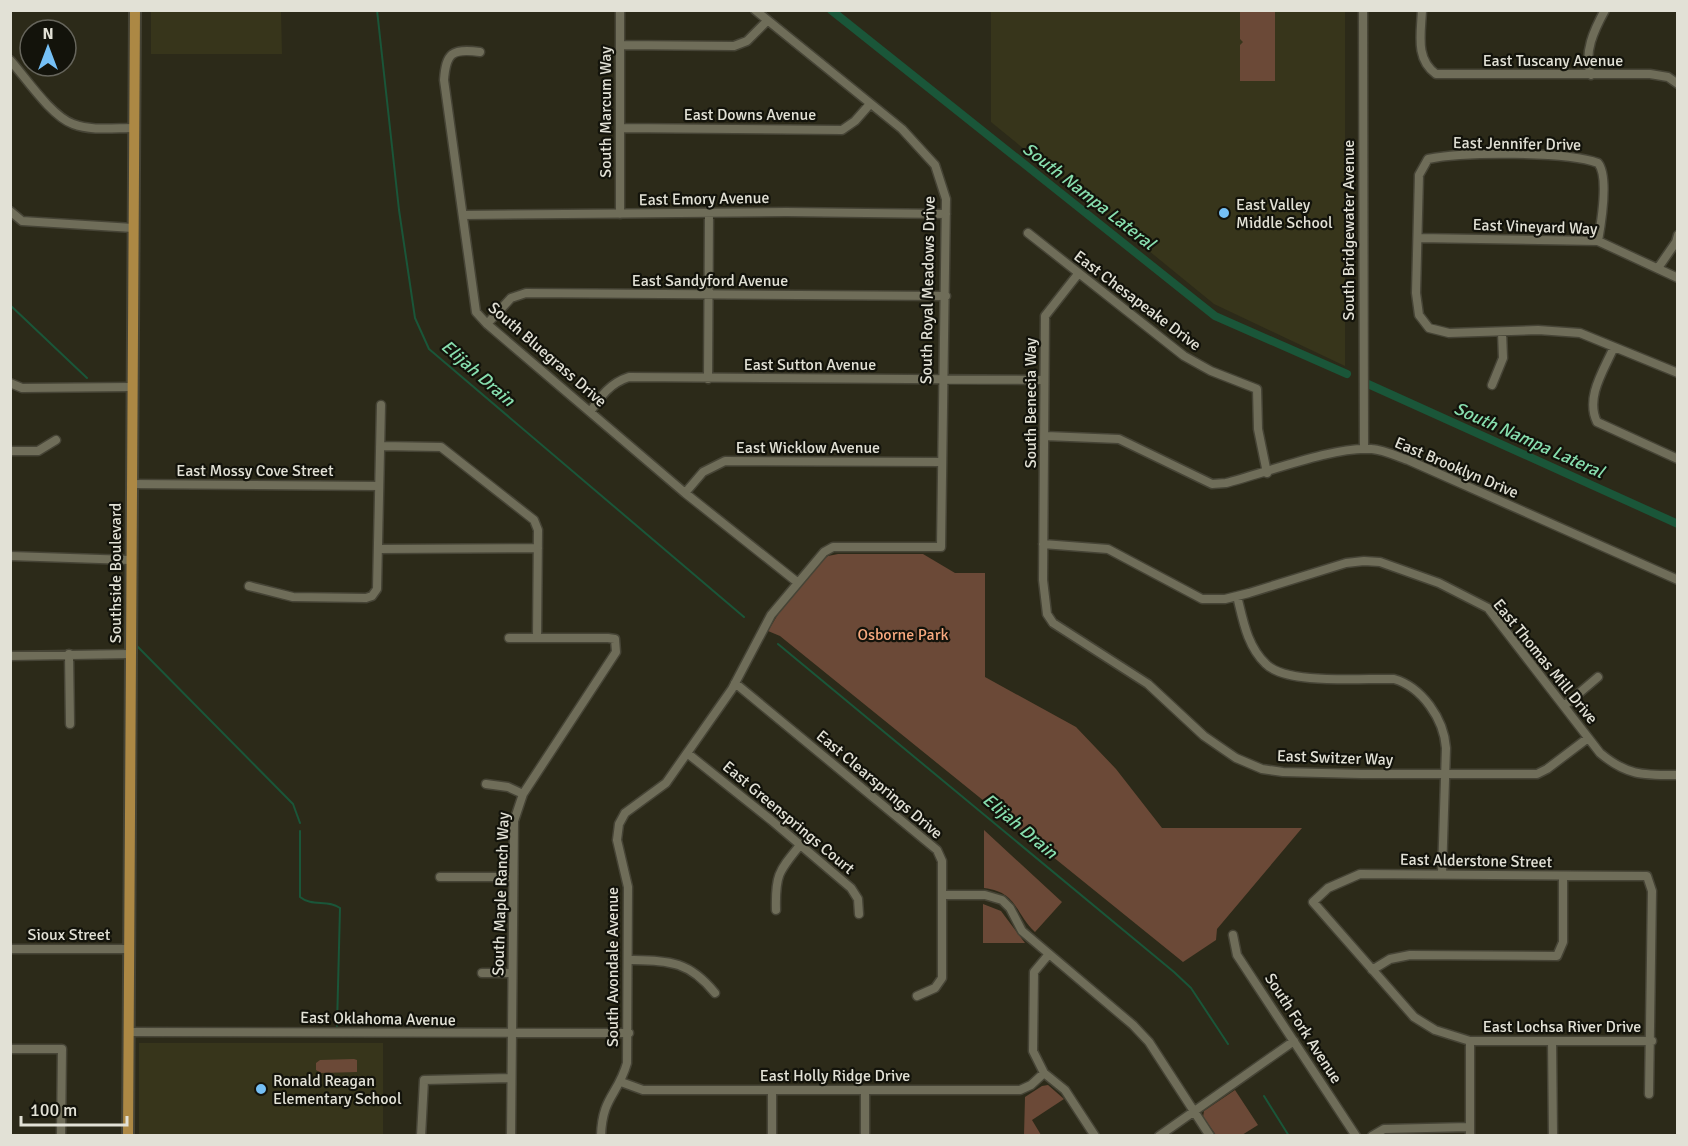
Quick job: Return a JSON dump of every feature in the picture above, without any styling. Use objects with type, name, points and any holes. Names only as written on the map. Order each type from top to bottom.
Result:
[{"type":"main road","name":"Southside Boulevard","points":[[128,1136],[135,10]]},
{"type":"street","name":"South Marcum Way","points":[[620,10],[620,214]]},
{"type":"street","name":"South Royal Meadows Drive","points":[[755,10],[766,22],[902,129],[935,165],[946,199],[946,296],[941,380],[941,547]]},
{"type":"street","name":"South Bridgewater Avenue","points":[[1363,10],[1364,449]]},
{"type":"street","name":"East Tuscany Avenue","points":[[1422,10],[1420,43],[1422,56],[1428,68],[1436,74],[1660,75],[1677,84]]},
{"type":"street","points":[[1591,75],[1587,66],[1589,47],[1605,10]]},
{"type":"street","points":[[620,45],[734,46],[747,41],[766,22]]},
{"type":"street","name":"South Bluegrass Drive","points":[[480,52],[463,50],[451,55],[445,62],[444,80],[476,312],[487,324],[686,493],[797,582]]},
{"type":"street","points":[[10,60],[54,110],[71,124],[87,128],[134,128]]},
{"type":"street","name":"East Downs Avenue","points":[[620,128],[842,129],[855,121],[870,104]]},
{"type":"street","name":"East Jennifer Drive","points":[[1418,237],[1419,175],[1428,159],[1451,155],[1562,156],[1598,163],[1603,173],[1602,218],[1598,241]]},
{"type":"street","points":[[10,211],[22,221],[133,228]]},
{"type":"street","points":[[708,378],[709,212]]},
{"type":"street","name":"East Emory Avenue","points":[[463,215],[709,212],[946,214]]},
{"type":"street","name":"East Chesapeake Drive","points":[[1028,233],[1184,357],[1257,389],[1258,429],[1267,473]]},
{"type":"street","points":[[1658,268],[1676,242],[1677,235]]},
{"type":"street","points":[[1418,237],[1416,293],[1419,315],[1428,328],[1449,333],[1564,330],[1580,333],[1677,373]]},
{"type":"street","name":"East Vineyard Way","points":[[1418,237],[1598,241],[1677,278]]},
{"type":"street","name":"South Benecia Way","points":[[1043,544],[1046,436],[1045,316],[1078,274]]},
{"type":"street","name":"East Sandyford Avenue","points":[[487,324],[511,298],[526,293],[946,296]]},
{"type":"street","points":[[1492,385],[1503,358],[1502,332]]},
{"type":"street","points":[[1614,346],[1592,400],[1592,412],[1597,422],[1677,459]]},
{"type":"street","name":"East Sutton Avenue","points":[[590,412],[603,393],[618,380],[629,377],[1044,380]]},
{"type":"street","points":[[10,383],[22,388],[131,387]]},
{"type":"street","points":[[249,586],[293,597],[372,596],[377,589],[381,405]]},
{"type":"street","name":"East Brooklyn Drive","points":[[1046,436],[1119,440],[1212,484],[1267,473],[1346,449],[1364,449],[1408,459],[1677,580]]},
{"type":"street","points":[[10,451],[38,451],[56,440]]},
{"type":"street","points":[[380,446],[441,447],[534,520],[538,530],[537,638],[509,638]]},
{"type":"street","name":"East Wicklow Avenue","points":[[686,493],[704,472],[725,461],[942,462]]},
{"type":"street","name":"East Mossy Cove Street","points":[[131,484],[380,486]]},
{"type":"street","name":"East Thomas Mill Drive","points":[[1043,544],[1108,549],[1202,599],[1237,596],[1346,563],[1380,562],[1439,583],[1488,608],[1600,753],[1624,771],[1648,775],[1677,775]]},
{"type":"street","name":"East Switzer Way","points":[[1043,544],[1044,602],[1053,624],[1148,684],[1204,736],[1236,758],[1262,769],[1283,772],[1537,774],[1588,738]]},
{"type":"street","name":"South Avondale Avenue","points":[[602,1136],[605,1105],[621,1082],[627,1063],[628,887],[617,840],[619,824],[625,813],[666,783],[735,683],[771,615],[824,552],[833,547],[941,547]]},
{"type":"street","points":[[378,549],[538,548]]},
{"type":"street","points":[[10,556],[130,560]]},
{"type":"street","points":[[1237,596],[1249,638],[1256,653],[1274,671],[1306,677],[1394,679],[1404,682],[1416,692],[1441,722],[1445,732],[1442,874]]},
{"type":"street","name":"South Maple Ranch Way","points":[[511,1136],[514,821],[523,794],[616,652],[615,639],[537,638]]},
{"type":"street","points":[[69,654],[70,724]]},
{"type":"street","points":[[10,656],[130,654]]},
{"type":"street","points":[[1564,706],[1598,677]]},
{"type":"street","name":"East Clearsprings Drive","points":[[735,683],[937,850],[942,861],[942,978],[935,988],[917,996]]},
{"type":"street","name":"East Greensprings Court","points":[[687,753],[801,844],[851,888],[858,899],[859,914]]},
{"type":"street","points":[[486,784],[508,787],[523,794]]},
{"type":"street","points":[[776,910],[776,887],[779,872],[801,844]]},
{"type":"street","name":"East Alderstone Street","points":[[1313,902],[1328,888],[1360,874],[1647,876],[1652,891],[1652,1041]]},
{"type":"street","points":[[1372,970],[1390,959],[1410,955],[1557,956],[1563,942],[1563,876]]},
{"type":"street","points":[[440,878],[513,878]]},
{"type":"street","points":[[943,895],[985,896],[1002,900],[1010,908],[1022,932],[1133,1025],[1149,1042],[1210,1136]]},
{"type":"street","name":"East Lochsa River Drive","points":[[1313,902],[1414,1017],[1435,1030],[1470,1041],[1652,1041]]},
{"type":"street","name":"South Fork Avenue","points":[[1233,935],[1237,955],[1356,1136]]},
{"type":"street","name":"Sioux Street","points":[[10,949],[129,949]]},
{"type":"street","points":[[1049,954],[1034,972],[1033,1051],[1044,1073],[1065,1090],[1095,1136]]},
{"type":"street","points":[[629,960],[673,961],[691,971],[715,993]]},
{"type":"street","points":[[482,973],[512,973]]},
{"type":"street","name":"East Oklahoma Avenue","points":[[128,1032],[628,1033]]},
{"type":"street","points":[[1158,1136],[1294,1041]]},
{"type":"street","points":[[1372,1136],[1384,1129],[1470,1131],[1470,1041]]},
{"type":"street","points":[[1551,1041],[1553,1136]]},
{"type":"street","points":[[1649,1094],[1652,1041]]},
{"type":"street","points":[[10,1049],[62,1049],[61,1136]]},
{"type":"street","name":"East Holly Ridge Drive","points":[[621,1082],[643,1090],[1020,1090],[1031,1085],[1044,1073]]},
{"type":"street","points":[[421,1136],[424,1080],[510,1078]]},
{"type":"street","points":[[772,1090],[772,1136]]},
{"type":"street","points":[[865,1090],[865,1136]]},
{"type":"shaded area","points":[[151,11],[281,11],[282,54],[151,54]]},
{"type":"shaded area","name":"East Valley Middle School","points":[[991,11],[1345,11],[1345,366],[1214,304],[991,122]]},
{"type":"shaded area","name":"Ronald Reagan Elementary School","points":[[139,1043],[383,1043],[383,1135],[139,1135]]},
{"type":"green space","points":[[1240,11],[1275,11],[1275,81],[1240,81],[1240,45],[1243,42],[1240,39]]},
{"type":"green space","name":"Osborne Park","points":[[923,554],[955,573],[985,573],[985,677],[1076,727],[1116,769],[1162,828],[1302,828],[1217,929],[1216,940],[1183,962],[780,636],[768,631],[780,611],[820,562],[828,556]]},
{"type":"green space","points":[[984,830],[1062,902],[1035,932],[1010,899],[995,890],[984,888]]},
{"type":"green space","points":[[983,904],[1001,911],[1025,943],[983,943]]},
{"type":"green space","points":[[320,1060],[357,1060],[357,1072],[321,1073],[316,1070],[316,1063]]},
{"type":"green space","points":[[1048,1085],[1064,1099],[1032,1120],[1041,1135],[1024,1135],[1025,1097],[1042,1086]]},
{"type":"green space","points":[[1235,1090],[1258,1125],[1242,1135],[1216,1135],[1203,1117],[1204,1111]]},
{"type":"waterway","name":"Elijah Drain","points":[[377,10],[399,210],[415,318],[429,349],[744,617]]},
{"type":"waterway","name":"South Nampa Lateral","points":[[831,10],[1215,316],[1347,374]]},
{"type":"waterway","points":[[10,305],[87,378]]},
{"type":"waterway","name":"South Nampa Lateral","points":[[1368,384],[1678,524]]},
{"type":"waterway","points":[[135,644],[293,804],[300,823]]},
{"type":"waterway","name":"Elijah Drain","points":[[778,644],[1174,972],[1191,988],[1228,1044]]},
{"type":"waterway","points":[[300,831],[300,897],[310,902],[330,904],[340,908],[337,1026]]},
{"type":"waterway","name":"Elijah Drain","points":[[1264,1096],[1289,1136]]},
{"type":"place","name":"East Valley Middle School","points":[[1224,213]]},
{"type":"place","name":"Ronald Reagan Elementary School","points":[[261,1089]]}]
